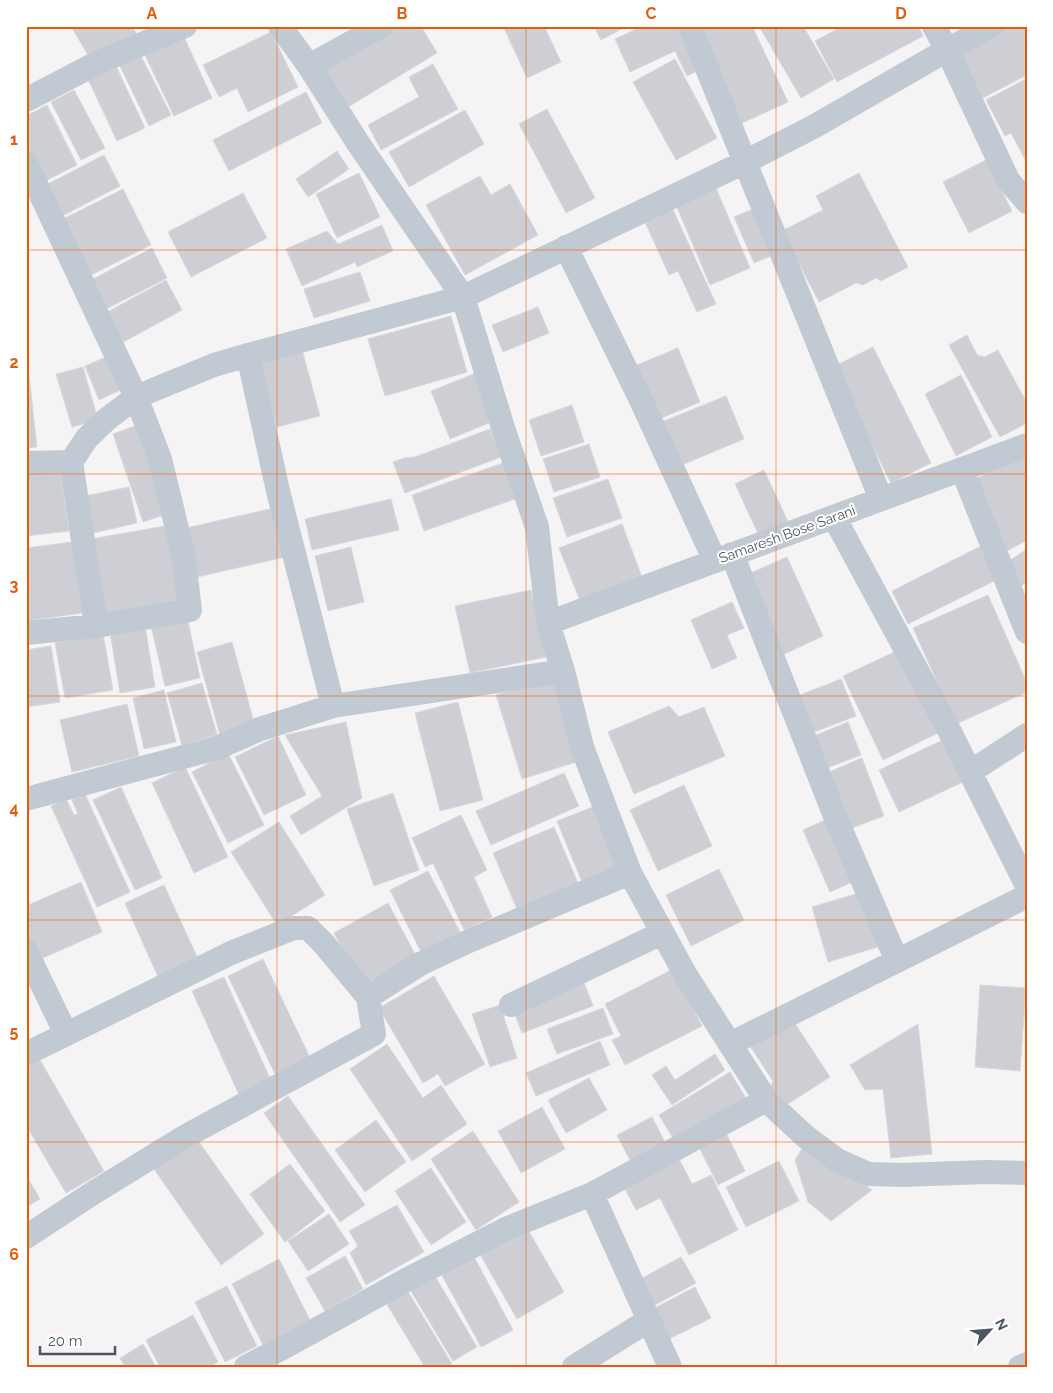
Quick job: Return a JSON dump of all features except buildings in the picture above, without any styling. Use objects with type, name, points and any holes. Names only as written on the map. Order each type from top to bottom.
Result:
[{"type":"street","points":[[26,100],[99,62],[185,26]]},
{"type":"street","points":[[280,26],[309,66],[358,144],[463,297],[504,431],[537,527],[548,623],[563,671],[582,747],[630,873],[685,974],[766,1100],[806,1137],[837,1160],[868,1174],[1027,1173]]},
{"type":"street","points":[[309,66],[381,26]]},
{"type":"street","points":[[690,26],[881,499]]},
{"type":"street","points":[[934,26],[1008,180],[1027,202]]},
{"type":"street","points":[[96,626],[71,462],[87,438],[107,419],[136,398],[214,365],[463,297],[745,162],[815,126],[991,26]]},
{"type":"street","points":[[26,163],[136,398],[160,459],[183,553],[190,610],[96,626],[26,633]]},
{"type":"street","points":[[566,247],[640,398],[724,558],[897,961]]},
{"type":"street","points":[[248,355],[278,490],[333,706]]},
{"type":"street","name":"Samaresh Bose Sarani","points":[[548,623],[1027,445]]},
{"type":"street","points":[[26,463],[71,462]]},
{"type":"street","points":[[962,469],[1027,632]]},
{"type":"street","points":[[834,517],[947,726],[1027,886]]},
{"type":"street","points":[[26,799],[217,748],[260,729],[333,706],[563,671]]},
{"type":"street","points":[[970,772],[1027,735]]},
{"type":"street","points":[[368,997],[420,964],[469,941],[630,873]]},
{"type":"street","points":[[730,1044],[1027,896]]},
{"type":"street","points":[[26,1054],[231,953],[293,928],[308,928],[324,944],[368,997],[374,1034],[186,1136],[26,1237]]},
{"type":"street","points":[[511,1005],[662,933]]},
{"type":"street","points":[[29,963],[66,1034]]},
{"type":"street","points":[[246,1367],[299,1340],[406,1280],[508,1228],[592,1194],[766,1100]]},
{"type":"street","points":[[592,1194],[670,1367]]},
{"type":"street","points":[[574,1367],[649,1320]]},
{"type":"street","points":[[1020,1367],[1027,1364]]}]
